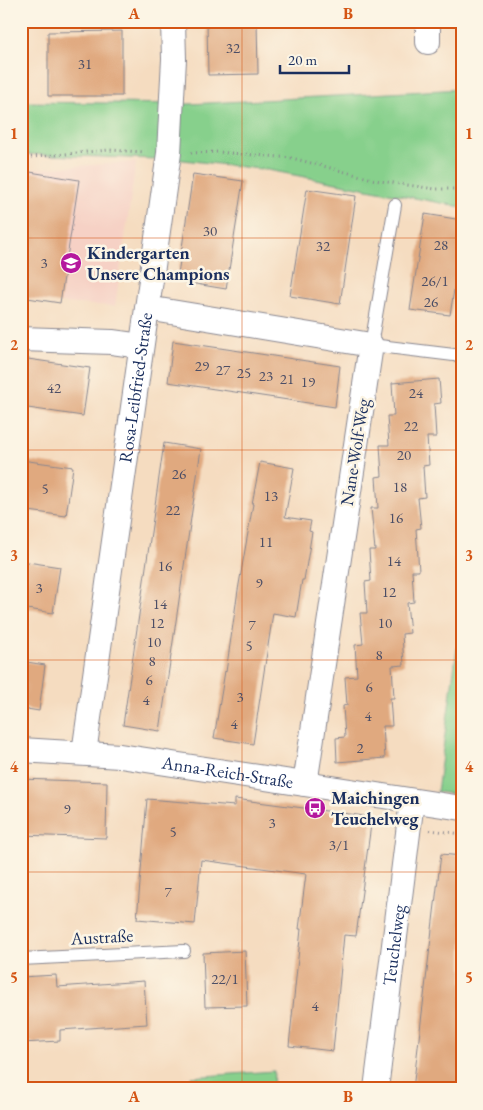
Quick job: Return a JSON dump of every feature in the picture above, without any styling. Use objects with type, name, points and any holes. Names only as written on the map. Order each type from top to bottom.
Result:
[{"type":"street","name":"Rosa-Leibfried-Straße","points":[[84,753],[169,153],[174,59],[173,21]]},
{"type":"street","points":[[147,308],[371,345]]},
{"type":"street","points":[[21,339],[112,342],[141,346]]},
{"type":"street","name":"Nane-Wolf-Weg","points":[[305,784],[371,345]]},
{"type":"street","name":"Anna-Reich-Straße","points":[[21,750],[120,756],[462,808]]},
{"type":"street","name":"Teuchelweg","points":[[376,1089],[412,800]]},
{"type":"lane","points":[[395,205],[371,345],[462,356]]},
{"type":"lane","name":"Austraße","points":[[21,959],[184,951]]},
{"type":"path","points":[[21,158],[108,150],[169,153],[218,152],[292,158],[380,181],[435,189],[462,189]]},
{"type":"path","points":[[408,827],[462,834]]},
{"type":"shaded area","name":"Kindergarten Unsere Champions","points":[[136,162],[115,306],[60,303],[21,297],[30,172],[34,169]]},
{"type":"green space","points":[[462,89],[462,207],[268,170],[184,160],[21,154],[21,102],[190,104]]},
{"type":"green space","points":[[462,613],[462,795],[437,792]]},
{"type":"green space","points":[[274,1071],[273,1089],[192,1089],[191,1077]]},
{"type":"building","points":[[207,21],[257,21],[258,74],[208,75]]},
{"type":"building","points":[[122,31],[122,96],[48,96],[48,32]]},
{"type":"building","points":[[30,172],[79,180],[60,303],[21,297],[21,229]]},
{"type":"building","points":[[193,174],[243,181],[226,289],[177,281]]},
{"type":"building","points":[[307,189],[356,196],[340,304],[290,296]]},
{"type":"building","points":[[425,214],[462,220],[462,241],[450,315],[410,310]]},
{"type":"building","points":[[173,341],[340,366],[335,407],[168,382]]},
{"type":"building","points":[[21,358],[90,368],[83,416],[21,407]]},
{"type":"building","points":[[439,379],[441,403],[434,404],[436,437],[427,437],[429,465],[423,466],[425,497],[418,498],[421,528],[416,529],[419,571],[412,571],[414,602],[407,603],[410,633],[402,634],[404,665],[392,666],[394,698],[390,698],[392,726],[383,726],[385,758],[337,762],[336,738],[345,737],[343,706],[347,705],[345,677],[357,676],[355,645],[363,644],[360,613],[367,613],[365,582],[371,581],[369,550],[375,550],[371,508],[378,508],[376,477],[382,476],[380,445],[389,445],[387,416],[394,416],[392,383]]},
{"type":"building","points":[[164,443],[201,449],[160,731],[123,725]]},
{"type":"building","points":[[21,460],[73,467],[66,516],[21,510]]},
{"type":"building","points":[[260,462],[294,468],[285,517],[311,521],[309,531],[312,532],[296,617],[273,613],[253,744],[214,738]]},
{"type":"building","points":[[21,561],[60,567],[53,613],[21,608]]},
{"type":"building","points":[[21,661],[45,665],[39,711],[21,708]]},
{"type":"building","points":[[21,779],[107,782],[106,838],[21,835]]},
{"type":"building","points":[[147,799],[235,806],[235,799],[372,817],[356,936],[344,935],[333,1051],[289,1046],[301,929],[299,929],[306,874],[201,860],[195,924],[137,919]]},
{"type":"building","points":[[441,854],[462,856],[462,1089],[413,1089]]},
{"type":"building","points":[[245,951],[247,1006],[205,1007],[203,953]]},
{"type":"building","points":[[56,975],[57,987],[144,981],[147,1024],[60,1030],[60,1041],[21,1043],[21,977]]},
{"type":"place","name":"Kindergarten Unsere Champions","points":[[71,263]]},
{"type":"place","name":"Maichingen Teuchelweg","points":[[315,808]]}]
